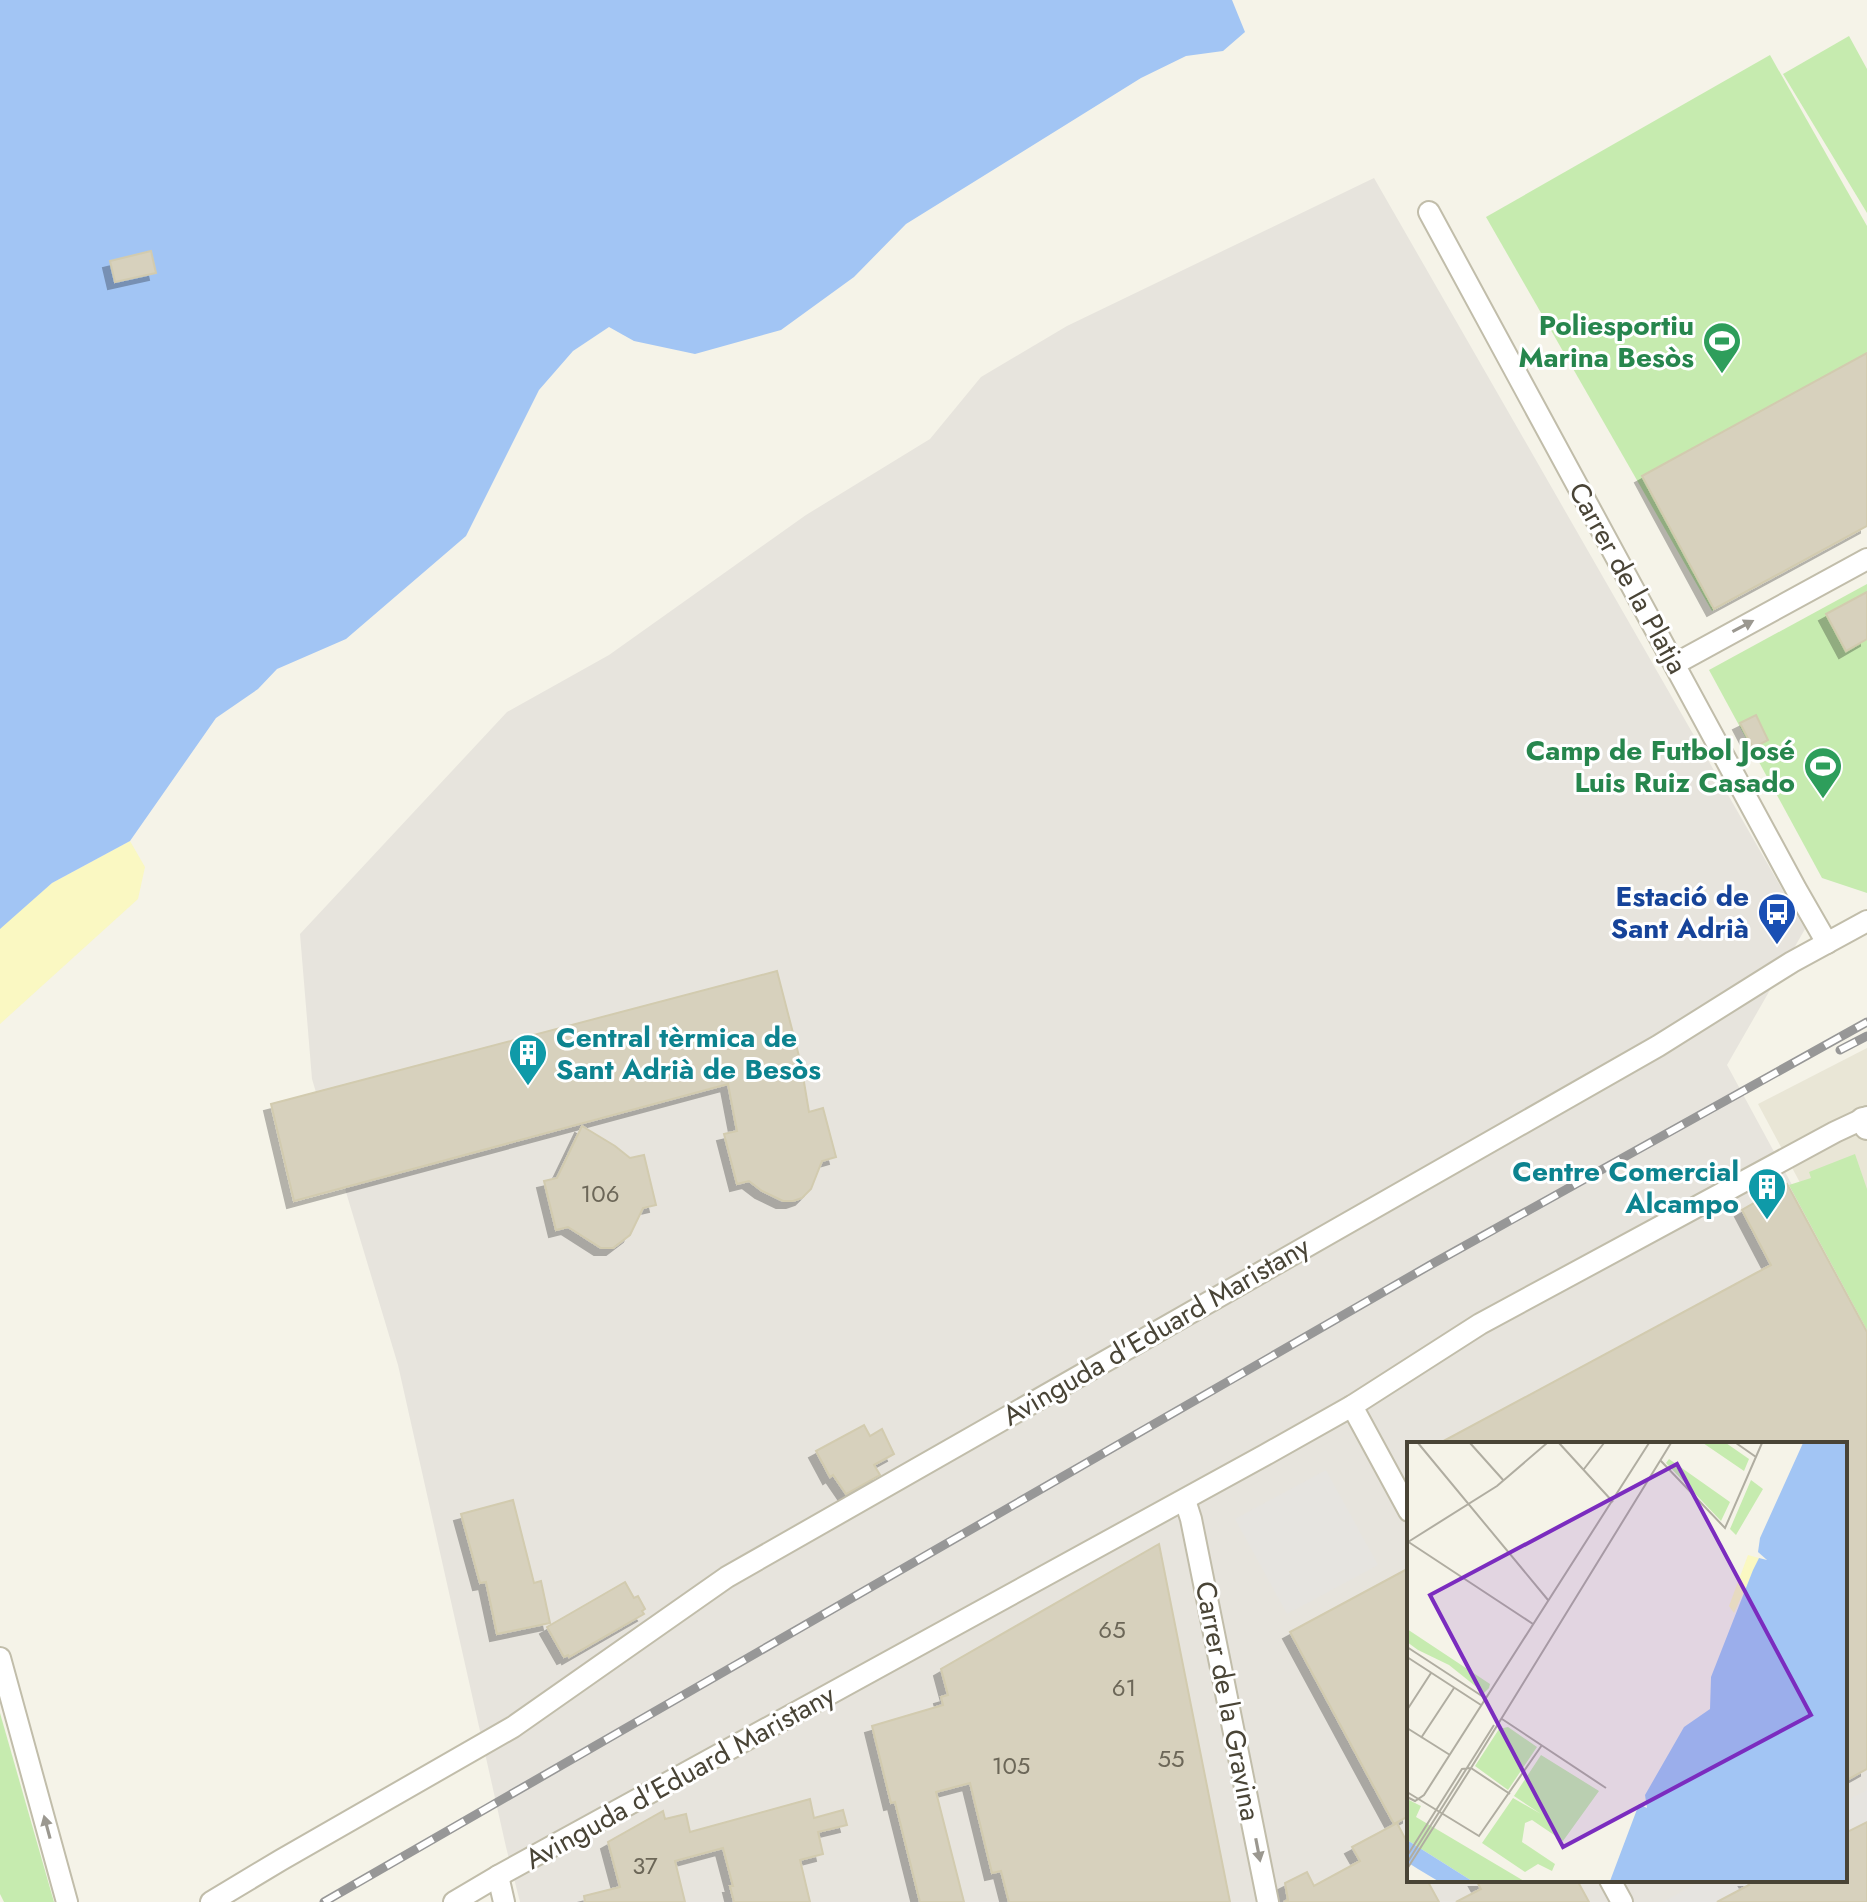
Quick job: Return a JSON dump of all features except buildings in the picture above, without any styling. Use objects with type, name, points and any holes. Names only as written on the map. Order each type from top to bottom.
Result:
[{"type":"street","name":"Carrer de la Platja","points":[[1429,212],[1827,943]]},
{"type":"street","points":[[1675,664],[1867,559]]},
{"type":"street","name":"Avinguda d'Eduard Maristany","points":[[211,1902],[513,1727],[727,1577],[1658,1046],[1792,962],[1867,921]]},
{"type":"street","name":"Avinguda d'Eduard Maristany","points":[[454,1902],[1352,1406],[1480,1324],[1835,1132],[1866,1122]]},
{"type":"street","points":[[1352,1406],[1407,1507]]},
{"type":"street","name":"Carrer de la Gravina","points":[[1185,1500],[1268,1902]]},
{"type":"street","points":[[0,1658],[67,1902]]},
{"type":"street","points":[[498,1876],[504,1902]]},
{"type":"street","points":[[1611,1882],[1622,1902]]},
{"type":"shaded area","points":[[1374,178],[1805,929],[1727,1065],[1867,1323],[1867,1902],[520,1902],[398,1365],[312,1079],[300,934],[507,712],[609,655],[806,515],[930,439],[981,377],[1067,326]]},
{"type":"shaded area","points":[[1867,1048],[1867,1308],[1758,1104]]},
{"type":"shaded area","points":[[1326,1470],[1378,1565],[1287,1614],[1235,1519]]},
{"type":"shaded area","points":[[1867,1790],[1867,1902],[1663,1902],[1699,1882],[1847,1882],[1847,1801]]},
{"type":"green space","points":[[1849,36],[1867,69],[1867,213],[1783,74]]},
{"type":"green space","name":"Poliesportiu Marina Besòs","points":[[1770,55],[1867,226],[1867,525],[1712,611],[1486,217]]},
{"type":"green space","name":"Camp de Futbol José Luis Ruiz Casado","points":[[1867,584],[1867,893],[1822,878],[1709,670]]},
{"type":"green space","points":[[1855,1154],[1867,1189],[1867,1330],[1789,1185],[1811,1178],[1809,1172]]},
{"type":"green space","points":[[0,1713],[54,1902],[4,1902],[0,1894]]},
{"type":"sand","points":[[130,841],[145,867],[138,899],[0,1024],[0,928],[52,883]]},
{"type":"water","points":[[0,0],[1232,0],[1245,32],[1223,51],[1186,56],[1141,78],[906,224],[854,277],[781,330],[695,354],[634,341],[609,327],[573,351],[539,390],[466,536],[346,639],[277,669],[258,689],[216,718],[130,841],[52,883],[0,929]]},
{"type":"railway","points":[[324,1902],[1432,1264],[1867,1022]]},
{"type":"railway","points":[[1840,1050],[1867,1036]]},
{"type":"place","name":"Poliesportiu Marina Besòs","points":[[1722,375]]},
{"type":"place","name":"Camp de Futbol José Luis Ruiz Casado","points":[[1823,800]]},
{"type":"place","name":"Estació de Sant Adrià","points":[[1777,946]]},
{"type":"place","name":"Central tèrmica de Sant Adrià de Besòs","points":[[528,1087]]},
{"type":"place","name":"Centre Comercial Alcampo","points":[[1767,1221]]}]
